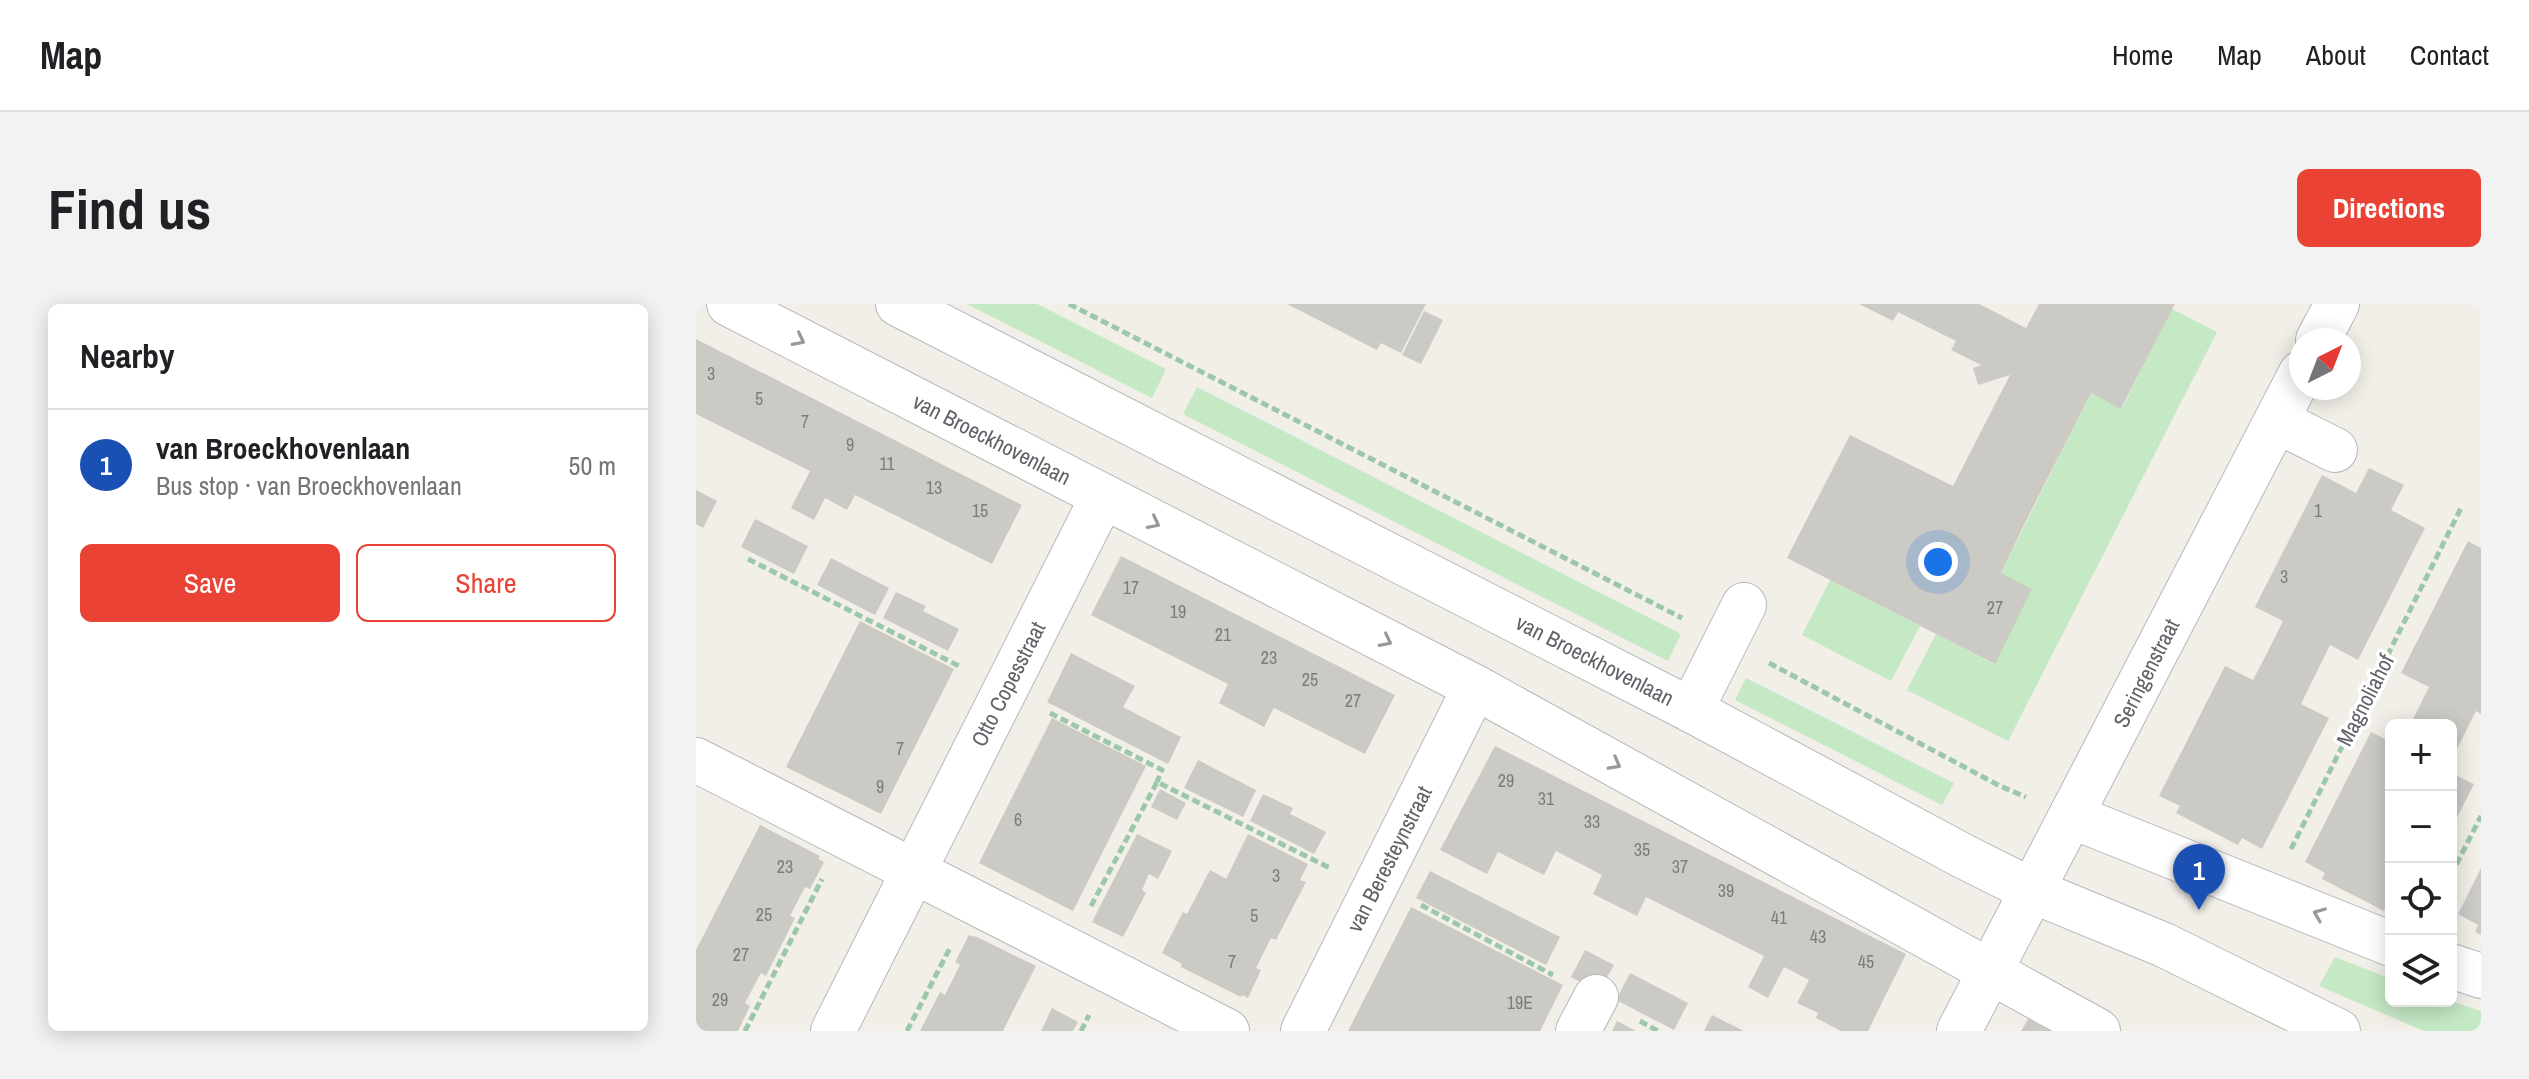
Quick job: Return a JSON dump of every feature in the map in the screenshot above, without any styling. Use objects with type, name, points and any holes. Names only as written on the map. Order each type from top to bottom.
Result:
[{"type":"street","name":"van Broeckhovenlaan","points":[[729,304],[1475,687],[2098,1031]]},
{"type":"street","name":"van Broeckhovenlaan","points":[[898,304],[1691,710],[2033,891],[2164,945],[2338,1031]]},
{"type":"street","points":[[2324,328],[2337,304]]},
{"type":"street","name":"Seringenstraat","points":[[1959,1031],[2289,397]]},
{"type":"street","points":[[2277,421],[2335,450]]},
{"type":"street","name":"Otto Copesstraat","points":[[833,1031],[1103,496]]},
{"type":"street","points":[[1691,710],[1735,622]]},
{"type":"street","name":"van Beresteynstraat","points":[[1303,1031],[1475,687]]},
{"type":"street","points":[[696,760],[1227,1031]]},
{"type":"street","points":[[2071,816],[2385,941]]},
{"type":"street","points":[[2457,968],[2481,976]]},
{"type":"path","points":[[1069,304],[1735,622],[2000,786],[2071,816]]},
{"type":"path","name":"Magnoliahof","points":[[2269,893],[2462,506]]},
{"type":"path","points":[[1068,950],[1157,782],[1376,886],[1587,1014],[1658,1031]]},
{"type":"path","points":[[2457,863],[2481,816]]},
{"type":"path","points":[[745,1031],[844,836]]},
{"type":"path","points":[[907,1031],[974,901]]},
{"type":"green space","points":[[967,304],[1037,304],[1166,369],[1152,398]]},
{"type":"green space","points":[[2172,309],[2217,332],[2008,741],[1907,690],[1936,634],[1994,664],[2001,573],[2091,393],[2122,409]]},
{"type":"green space","points":[[1197,387],[1681,634],[1668,661],[1183,414]]},
{"type":"green space","points":[[1830,580],[1920,626],[1891,681],[1802,635]]},
{"type":"green space","points":[[1746,678],[1954,783],[1942,805],[1735,700]]},
{"type":"green space","points":[[2335,957],[2385,977],[2385,1007],[2457,1007],[2457,1003],[2481,1011],[2481,1031],[2424,1031],[2319,986]]},
{"type":"building","points":[[1287,304],[1426,304],[1401,353],[1381,343],[1377,350]]},
{"type":"building","points":[[1859,304],[1979,304],[2026,328],[2039,304],[2175,304],[2121,409],[2091,393],[2025,523],[2001,573],[2032,589],[1995,664],[1787,558],[1850,435],[1953,486],[2010,375],[1978,385],[1973,368],[1981,365],[1951,350],[1956,341],[1898,312],[1893,321]]},
{"type":"building","points":[[1424,311],[1443,320],[1421,364],[1402,355]]},
{"type":"building","points":[[696,339],[1022,505],[992,564],[855,495],[847,510],[825,498],[814,520],[791,508],[810,471],[696,414]]},
{"type":"building","points":[[2369,468],[2404,485],[2391,510],[2425,528],[2358,660],[2330,645],[2301,704],[2329,718],[2262,849],[2242,838],[2238,845],[2176,813],[2180,806],[2159,796],[2225,666],[2253,680],[2268,651],[2283,621],[2255,607],[2322,475],[2356,493]]},
{"type":"building","points":[[696,490],[717,501],[703,528],[696,524]]},
{"type":"building","points":[[755,519],[808,546],[794,574],[741,547]]},
{"type":"building","points":[[2468,541],[2481,548],[2481,714],[2476,711],[2457,749],[2457,719],[2413,719],[2429,687],[2401,673]]},
{"type":"building","points":[[1121,556],[1395,695],[1365,754],[1274,708],[1264,727],[1219,703],[1228,684],[1091,615]]},
{"type":"building","points":[[831,558],[889,588],[875,615],[817,585]]},
{"type":"building","points":[[896,592],[926,606],[923,611],[959,629],[948,651],[883,618]]},
{"type":"building","points":[[860,621],[954,669],[881,814],[786,767]]},
{"type":"building","points":[[1071,653],[1135,686],[1123,707],[1181,737],[1168,764],[1047,702]]},
{"type":"building","points":[[1052,718],[1146,766],[1073,911],[979,863]]},
{"type":"building","points":[[2371,732],[2385,739],[2384,911],[2322,879],[2325,873],[2305,862]]},
{"type":"building","points":[[1495,746],[1906,954],[1868,1031],[1841,1031],[1816,1018],[1818,1013],[1797,1003],[1809,980],[1784,967],[1768,998],[1748,987],[1764,956],[1646,897],[1637,916],[1593,894],[1602,875],[1556,851],[1544,875],[1498,852],[1487,874],[1440,850]]},
{"type":"building","points":[[1198,760],[1256,790],[1243,817],[1184,788]]},
{"type":"building","points":[[2457,776],[2474,784],[2457,817]]},
{"type":"building","points":[[1160,789],[1186,803],[1177,820],[1151,807]]},
{"type":"building","points":[[1263,794],[1293,808],[1290,814],[1326,832],[1314,854],[1250,821]]},
{"type":"building","points":[[760,825],[820,856],[818,859],[824,862],[810,889],[805,887],[790,916],[795,918],[766,976],[761,973],[745,1003],[750,1006],[738,1031],[696,1031],[696,950]]},
{"type":"building","points":[[1137,834],[1172,851],[1158,879],[1149,874],[1142,890],[1146,893],[1123,937],[1092,922]]},
{"type":"building","points":[[1248,834],[1308,864],[1300,880],[1306,882],[1276,940],[1271,938],[1256,968],[1261,970],[1248,998],[1181,967],[1182,964],[1162,953],[1210,870],[1226,879]]},
{"type":"building","points":[[2481,868],[2481,935],[2475,932],[2478,925],[2458,914]]},
{"type":"building","points":[[1430,871],[1560,937],[1546,965],[1416,898]]},
{"type":"building","points":[[1411,907],[1563,985],[1540,1031],[1348,1031]]},
{"type":"building","points":[[969,935],[1036,966],[1003,1031],[920,1031],[940,992],[945,995],[960,965],[955,962]]},
{"type":"building","points":[[1585,950],[1614,965],[1599,992],[1571,977]]},
{"type":"building","points":[[1630,973],[1688,1003],[1674,1030],[1616,1000]]},
{"type":"building","points":[[1052,1008],[1078,1022],[1073,1031],[1041,1031]]},
{"type":"building","points":[[1712,1015],[1744,1031],[1704,1031]]},
{"type":"building","points":[[2030,1016],[2056,1031],[2021,1031]]},
{"type":"building","points":[[1617,1021],[1636,1031],[1612,1031]]},
{"type":"place","name":"van Broeckhovenlaan","points":[[2199,910]]}]
